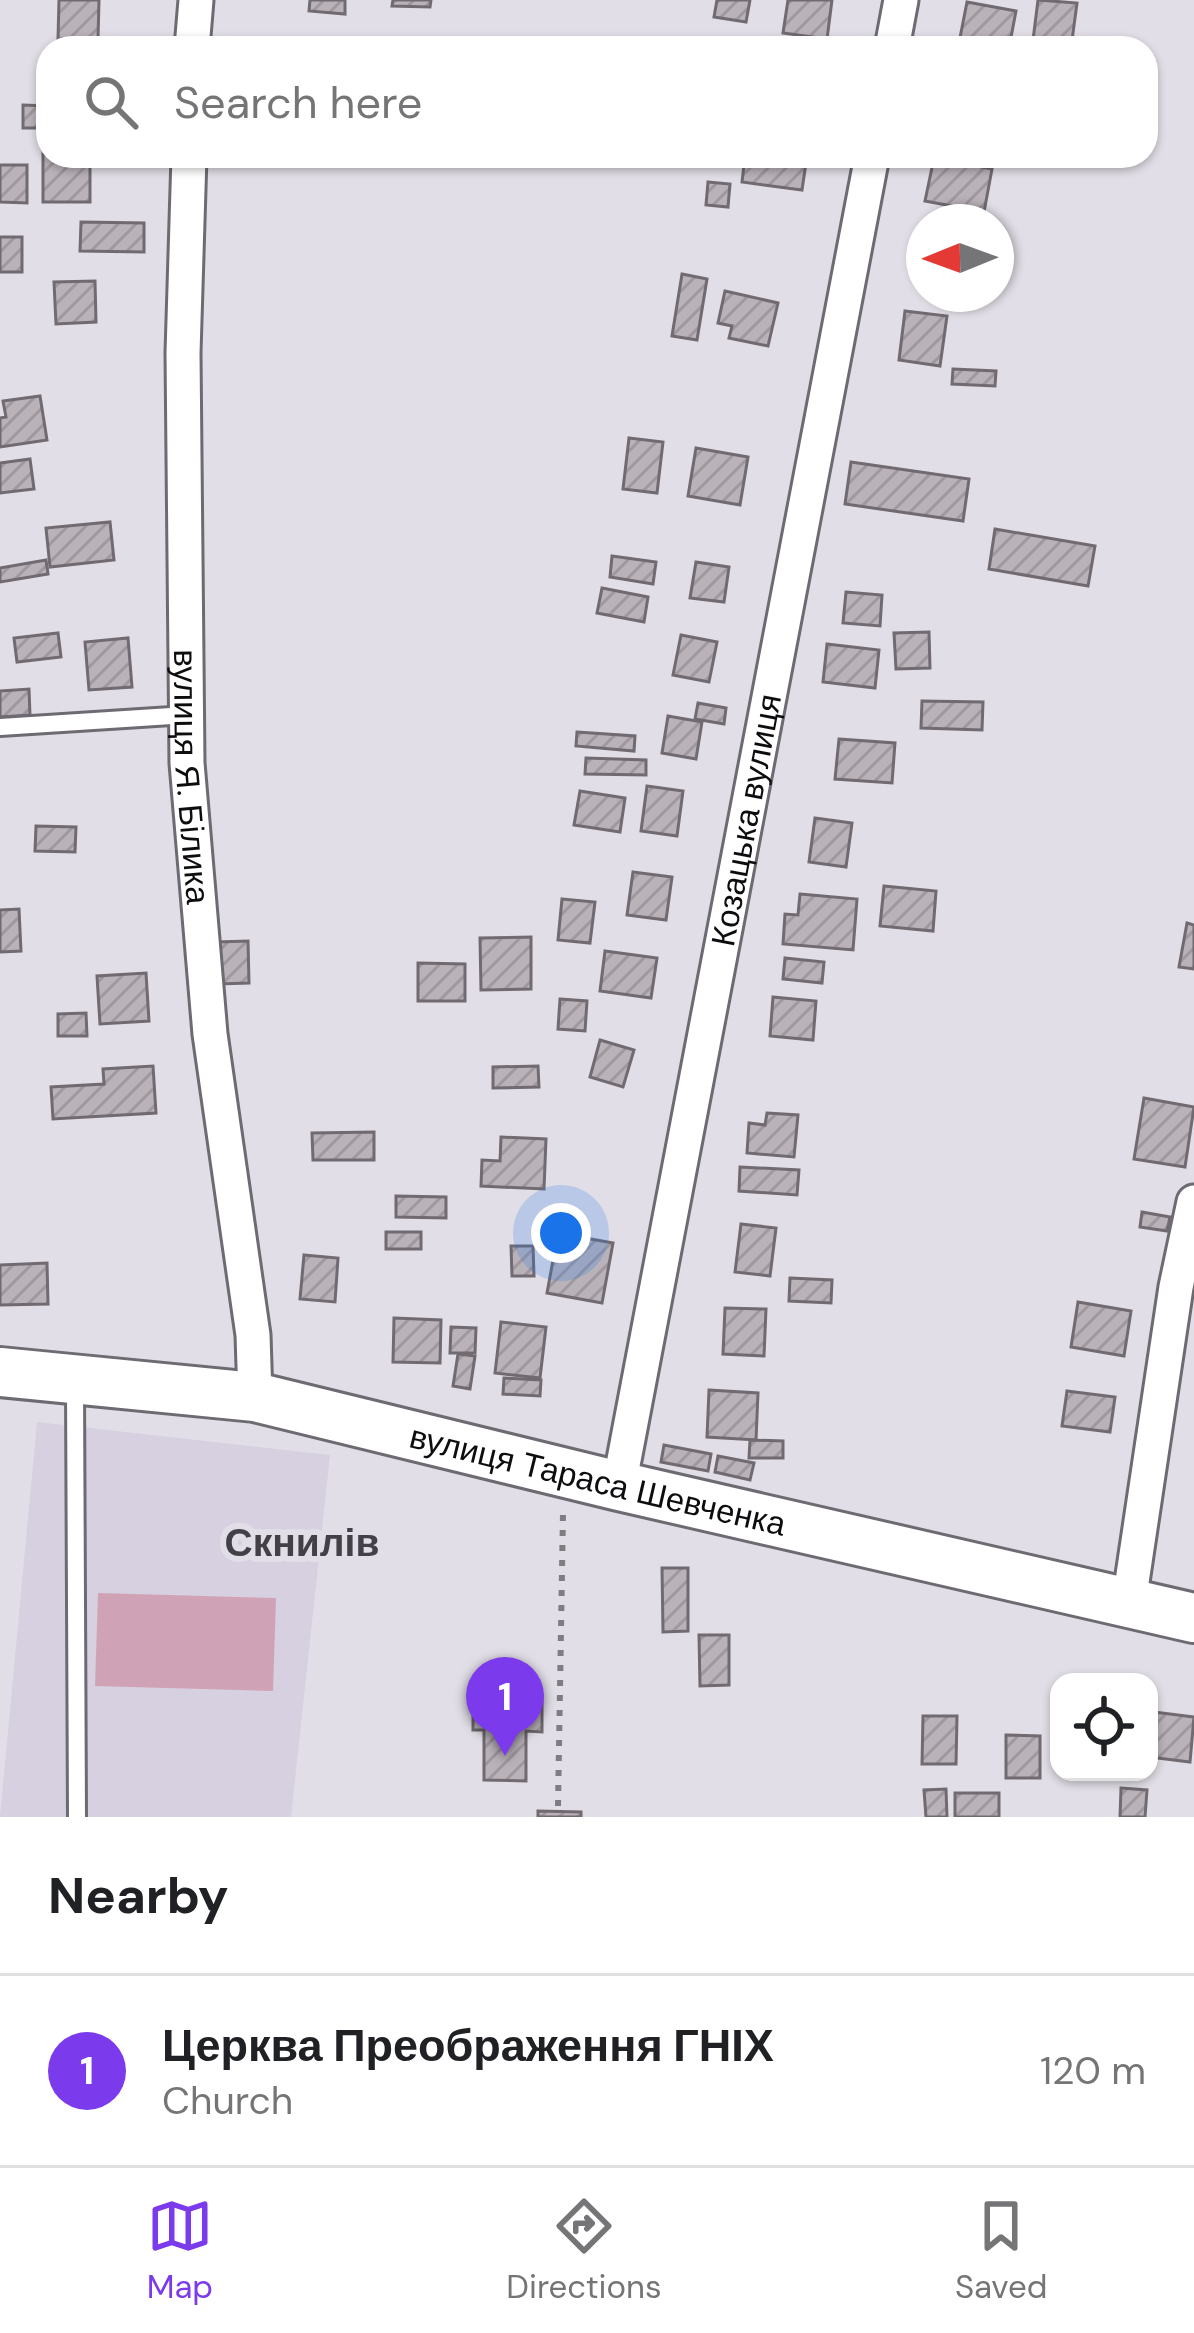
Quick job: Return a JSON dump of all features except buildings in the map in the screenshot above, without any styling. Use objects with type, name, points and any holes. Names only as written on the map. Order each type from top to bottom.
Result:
[{"type":"street","points":[[193,36],[196,0]]},
{"type":"street","points":[[894,36],[901,0]]},
{"type":"street","name":"вулиця Я. Білика","points":[[189,168],[183,353],[187,763],[210,1034],[253,1335],[255,1397]]},
{"type":"street","name":"Козацька вулиця","points":[[619,1486],[870,168]]},
{"type":"street","points":[[1129,1602],[1185,1288],[1194,1202]]},
{"type":"street","name":"вулиця Тараса Шевченка","points":[[0,1372],[255,1397],[1194,1618]]},
{"type":"lane","points":[[0,727],[187,715]]},
{"type":"lane","points":[[75,1379],[77,1817]]},
{"type":"path","points":[[557,1806],[559,1541],[567,1473]]},
{"type":"shaded area","points":[[37,1422],[330,1455],[291,1817],[0,1817]]},
{"type":"shaded area","points":[[98,1593],[276,1598],[273,1691],[95,1686]]},
{"type":"place","name":"Церква Преображення ГНІХ","points":[[505,1756]]},
{"type":"district","name":"Скнилів","points":[[302,1542]]}]
